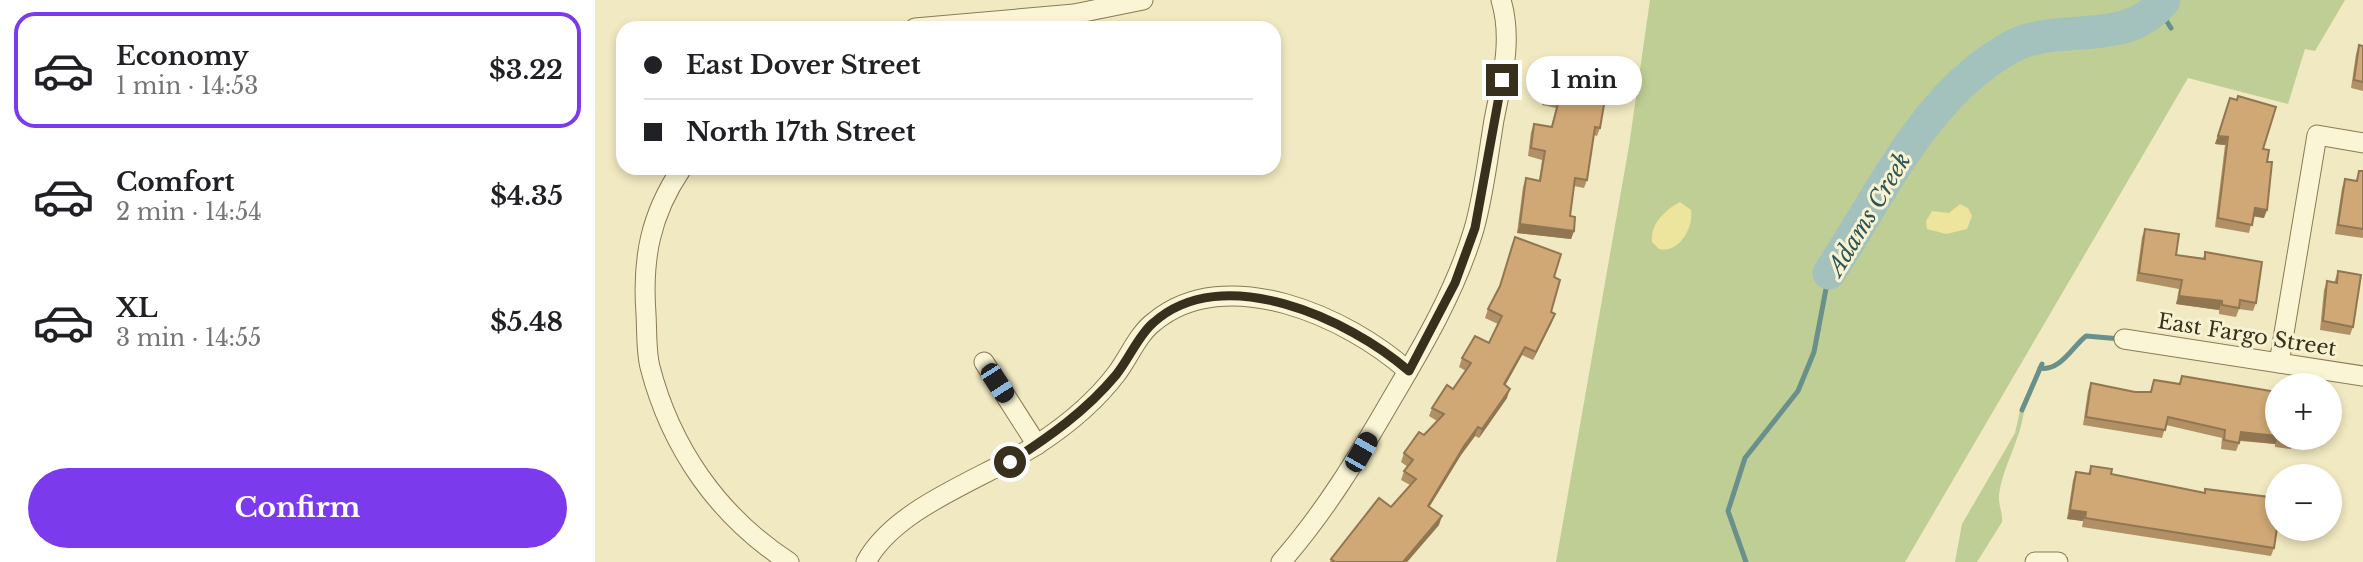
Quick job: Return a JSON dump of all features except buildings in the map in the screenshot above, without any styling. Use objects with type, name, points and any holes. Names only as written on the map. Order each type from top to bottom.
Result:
[{"type":"street","points":[[994,21],[1074,14],[1141,0]]},
{"type":"street","points":[[1281,562],[1314,525],[1409,371],[1455,283],[1475,228],[1506,55],[1508,23],[1501,0]]},
{"type":"street","points":[[2279,363],[2317,135],[2363,143]]},
{"type":"street","points":[[677,175],[649,234],[644,283],[649,365],[673,436],[709,492],[765,547],[789,562]]},
{"type":"street","points":[[866,562],[891,530],[918,509],[1037,445],[1079,413],[1116,374],[1151,324],[1178,305],[1218,294],[1298,307],[1385,350],[1409,371]]},
{"type":"street","name":"East Fargo Street","points":[[2124,339],[2363,376]]},
{"type":"street","points":[[984,362],[1037,445]]},
{"type":"street","points":[[2035,562],[2058,562]]},
{"type":"green space","points":[[1650,0],[2345,0],[2315,51],[2305,49],[2288,104],[2188,78],[1905,562],[1556,562],[1629,146]]},
{"type":"green space","points":[[2020,411],[2024,411],[2022,422],[1999,495],[2002,522],[1977,562],[1955,562],[1962,524],[2015,433]]},
{"type":"sand","points":[[1680,202],[1691,210],[1690,224],[1684,238],[1673,247],[1659,249],[1652,242],[1653,229],[1664,213]]},
{"type":"sand","points":[[1960,204],[1968,208],[1972,216],[1967,229],[1946,234],[1927,229],[1926,221],[1932,211],[1949,213]]},
{"type":"waterway","name":"Adams Creek","points":[[1829,273],[1907,148],[1953,91],[1980,67],[2011,47],[2030,40],[2112,30],[2132,24],[2149,15],[2164,0]]},
{"type":"waterway","points":[[2158,8],[2171,28]]},
{"type":"waterway","name":"Adams Creek","points":[[1746,562],[1728,511],[1745,458],[1798,391],[1814,352],[1829,273]]},
{"type":"waterway","points":[[2040,368],[2054,366],[2060,362],[2086,336],[2121,339]]},
{"type":"waterway","points":[[2022,410],[2042,364]]},
{"type":"route","points":[[1010,462],[1051,436],[1079,413],[1116,374],[1151,324],[1178,305],[1218,294],[1298,307],[1385,350],[1409,371],[1455,283],[1475,228],[1502,80]]}]
